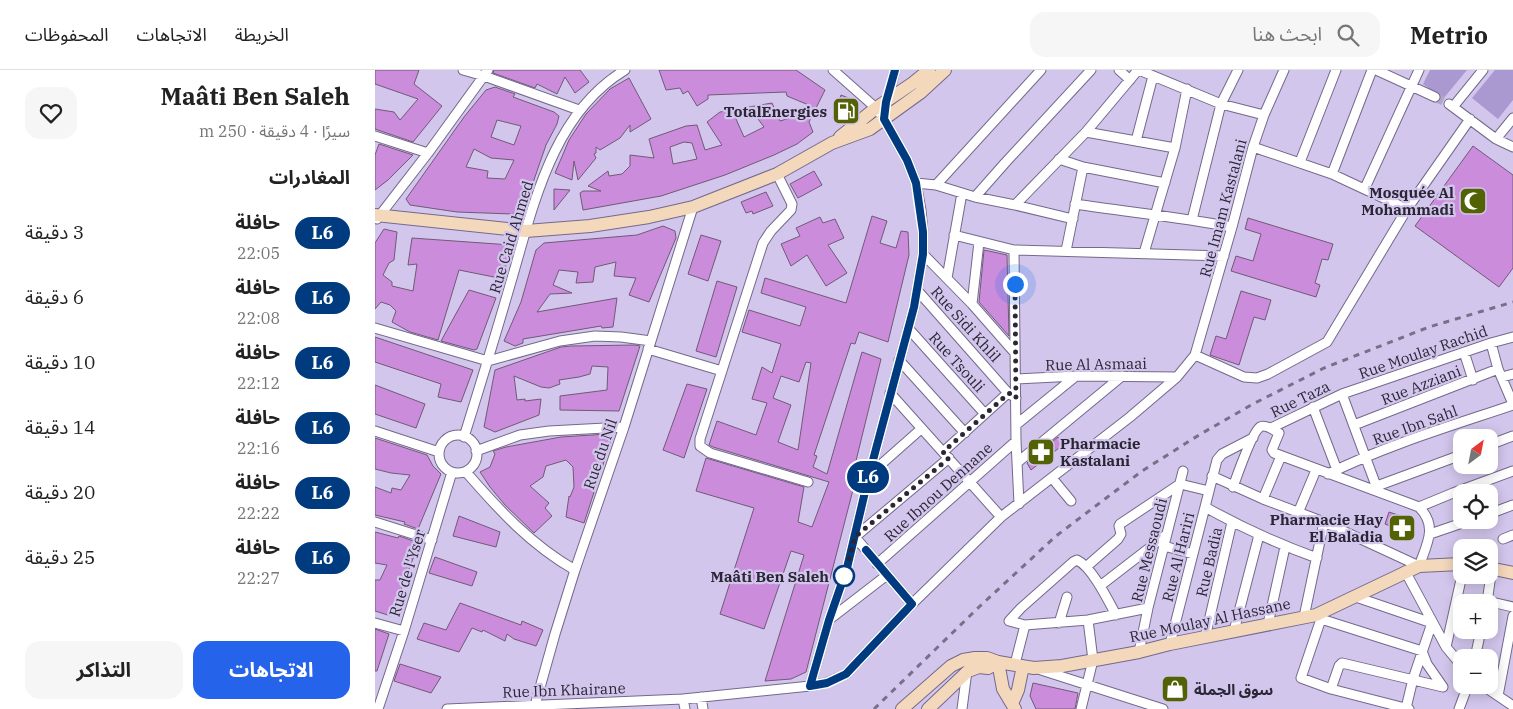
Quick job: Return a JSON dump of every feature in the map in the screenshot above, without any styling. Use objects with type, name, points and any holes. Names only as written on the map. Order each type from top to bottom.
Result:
[{"type":"street","points":[[463,70],[486,73],[579,110]]},
{"type":"street","points":[[605,70],[612,78]]},
{"type":"street","name":"Rue Caid Ahmed","points":[[464,437],[546,169],[564,133],[579,110],[612,78],[625,70]]},
{"type":"street","points":[[833,70],[881,105]]},
{"type":"street","points":[[810,686],[829,620],[847,568],[869,475],[908,328],[923,254],[923,232],[916,183],[907,160],[884,119],[881,105],[895,70]]},
{"type":"street","points":[[376,217],[526,231],[590,226],[693,208],[777,174],[832,143],[929,70]]},
{"type":"street","points":[[832,143],[870,129],[920,93],[945,70]]},
{"type":"street","points":[[936,186],[1041,70]]},
{"type":"street","points":[[975,197],[1091,70]]},
{"type":"street","points":[[1119,70],[1130,80]]},
{"type":"street","points":[[1015,205],[1086,132],[1138,70],[1221,104],[1264,115]]},
{"type":"street","points":[[1192,220],[1221,104],[1238,70]]},
{"type":"street","name":"Rue Imam Kastalani","points":[[1195,355],[1233,228],[1253,146],[1264,115],[1284,70]]},
{"type":"street","points":[[1300,162],[1335,70]]},
{"type":"street","points":[[1332,174],[1372,70]]},
{"type":"street","points":[[1376,70],[1435,97]]},
{"type":"street","points":[[1365,188],[1418,70]]},
{"type":"street","points":[[1483,70],[1451,106],[1496,139],[1513,147]]},
{"type":"street","points":[[376,217],[428,153],[486,73]]},
{"type":"street","points":[[1136,141],[1153,76]]},
{"type":"street","points":[[1144,253],[1175,148],[1187,89]]},
{"type":"street","points":[[1496,139],[1513,118]]},
{"type":"street","points":[[1195,355],[1244,377],[1257,378],[1324,344],[1330,338],[1407,209],[1470,119]]},
{"type":"street","points":[[1086,132],[1175,148]]},
{"type":"street","points":[[375,136],[428,153]]},
{"type":"street","points":[[1253,146],[1332,174],[1407,209]]},
{"type":"street","points":[[1059,159],[1083,167],[1165,183]]},
{"type":"street","points":[[1066,251],[1083,167]]},
{"type":"street","points":[[777,174],[792,204],[791,210],[771,231],[763,244],[699,446],[710,453],[808,482]]},
{"type":"street","points":[[916,183],[936,186],[975,197],[1073,219]]},
{"type":"street","points":[[947,278],[962,193]]},
{"type":"street","points":[[1075,204],[1192,220],[1233,228]]},
{"type":"street","name":"Rue du Nil","points":[[535,707],[575,570],[693,208]]},
{"type":"street","points":[[954,236],[1014,250],[1225,256]]},
{"type":"street","points":[[972,304],[979,242]]},
{"type":"street","points":[[1014,250],[1016,379],[1012,395],[1017,424],[1019,504]]},
{"type":"street","points":[[923,254],[972,304],[1015,353]]},
{"type":"street","name":"Rue Sidi Khlil","points":[[917,290],[1012,395]]},
{"type":"street","points":[[375,328],[488,361],[560,340],[595,336],[621,337],[722,371]]},
{"type":"street","name":"Rue Tsouli","points":[[908,328],[985,414]]},
{"type":"street","name":"Rue Moulay Rachid","points":[[1342,394],[1513,337]]},
{"type":"street","points":[[1491,343],[1500,373],[1513,405]]},
{"type":"street","points":[[1464,352],[1473,380]]},
{"type":"street","name":"Rue Ibn Khairane","points":[[447,709],[535,707],[683,699],[827,683],[846,674],[912,604],[1001,517],[1130,417],[1177,377],[1195,355]]},
{"type":"street","points":[[899,360],[965,433]]},
{"type":"street","name":"Rue Azziani","points":[[1354,425],[1473,380],[1500,373],[1513,374]]},
{"type":"street","points":[[1017,424],[1076,376]]},
{"type":"street","name":"Rue Al Asmaai","points":[[1016,379],[1076,376],[1177,377]]},
{"type":"street","points":[[1018,462],[1122,376]]},
{"type":"street","points":[[890,393],[1001,517]]},
{"type":"street","points":[[1342,394],[1377,489]]},
{"type":"street","name":"Rue Taza","points":[[1271,428],[1342,394]]},
{"type":"street","points":[[855,537],[946,455],[985,414],[1012,395]]},
{"type":"street","name":"Rue Ibn Sahl","points":[[1333,472],[1418,437],[1513,405]]},
{"type":"street","points":[[1313,407],[1333,472]]},
{"type":"street","points":[[1233,486],[1253,438],[1261,426],[1271,428],[1279,434],[1272,452],[1315,470],[1333,472],[1419,507],[1428,519],[1431,534],[1419,566]]},
{"type":"street","points":[[476,451],[521,435],[549,430],[623,427]]},
{"type":"street","points":[[869,475],[921,429]]},
{"type":"street","points":[[375,431],[439,452]]},
{"type":"street","points":[[456,436],[464,437],[472,442],[476,451],[475,463],[466,472],[452,472],[442,465],[439,459],[442,444],[448,438],[456,436]]},
{"type":"street","points":[[1498,442],[1513,436]]},
{"type":"street","name":"Rue Al Hariri","points":[[1170,644],[1215,465],[1219,456],[1253,438]]},
{"type":"street","name":"Rue Ibnou Dennane","points":[[877,564],[1016,441]]},
{"type":"street","points":[[1263,500],[1281,456]]},
{"type":"street","points":[[1377,489],[1453,458]]},
{"type":"street","points":[[1298,513],[1315,470]]},
{"type":"street","name":"Rue Messaoudi","points":[[1139,652],[1148,608],[1183,471]]},
{"type":"street","points":[[1419,507],[1480,482],[1513,471]]},
{"type":"street","name":"Rue de l'Yser","points":[[378,709],[404,631],[452,472]]},
{"type":"street","points":[[466,472],[517,528],[555,559],[575,570]]},
{"type":"street","points":[[1213,476],[1263,500],[1324,522],[1419,566],[1453,564]]},
{"type":"street","points":[[1052,478],[1071,500]]},
{"type":"street","points":[[1086,567],[1118,539],[1121,534],[1120,524],[1180,484],[1209,491]]},
{"type":"street","points":[[1498,511],[1513,505]]},
{"type":"street","points":[[1205,507],[1285,547],[1317,558]]},
{"type":"street","points":[[375,522],[432,540]]},
{"type":"street","name":"Rue Badia","points":[[1205,638],[1232,522]]},
{"type":"street","points":[[1324,522],[1317,558],[1314,617],[1301,678],[1331,689],[1407,709],[1413,679],[1432,623]]},
{"type":"street","points":[[1431,534],[1453,526]]},
{"type":"street","points":[[1100,586],[1166,535]]},
{"type":"street","points":[[1234,631],[1259,535]]},
{"type":"street","points":[[1503,539],[1513,535]]},
{"type":"street","points":[[855,537],[912,604]]},
{"type":"street","points":[[1164,546],[1193,554]]},
{"type":"street","points":[[1268,624],[1285,547]]},
{"type":"street","points":[[1116,615],[1100,586],[1086,567],[1077,560],[1021,608],[1009,621],[1025,625],[1059,623],[1088,620],[1116,615],[1148,608]]},
{"type":"street","name":"Rue Moulay Al Hassane","points":[[902,709],[951,666],[963,660],[987,658],[998,662],[1024,666],[1063,666],[1139,652],[1268,624],[1314,617],[1353,596],[1419,566]]},
{"type":"street","points":[[1498,570],[1513,573]]},
{"type":"street","points":[[1405,572],[1432,623],[1453,656]]},
{"type":"street","points":[[829,620],[887,575]]},
{"type":"street","points":[[1446,647],[1460,584]]},
{"type":"street","points":[[1353,596],[1432,623]]},
{"type":"street","points":[[1059,623],[1067,597]]},
{"type":"street","points":[[1498,604],[1513,607]]},
{"type":"street","points":[[1498,696],[1513,616]]},
{"type":"street","points":[[1314,617],[1422,651]]},
{"type":"street","points":[[1081,709],[1093,660],[1088,620]]},
{"type":"street","points":[[375,622],[404,631]]},
{"type":"street","points":[[1013,707],[1024,666],[1025,625]]},
{"type":"street","points":[[1331,689],[1340,663],[1443,687],[1427,664],[1422,651]]},
{"type":"street","points":[[928,709],[967,671],[979,667],[988,668],[998,662],[1003,689],[1013,707]]},
{"type":"street","points":[[1024,666],[1163,709]]},
{"type":"street","points":[[962,709],[967,671]]},
{"type":"street","points":[[1459,709],[1465,694]]},
{"type":"street","points":[[1495,694],[1513,706]]},
{"type":"street","points":[[701,697],[703,709]]},
{"type":"street","points":[[683,699],[685,709]]},
{"type":"shaded area","points":[[1430,70],[1467,70],[1443,99],[1423,84]]},
{"type":"shaded area","points":[[1495,70],[1513,70],[1513,100],[1498,119],[1472,98]]},
{"type":"building","points":[[375,70],[419,70],[414,84],[442,106],[413,142],[375,129],[375,109],[394,112],[400,120],[418,99],[375,84]]},
{"type":"building","points":[[494,70],[580,70],[589,82],[575,93],[565,77],[557,94],[537,84],[535,88],[493,73]]},
{"type":"building","points":[[659,70],[796,70],[825,90],[809,122],[813,132],[797,144],[725,175],[661,196],[583,210],[580,193],[583,191],[601,191],[588,186],[608,171],[609,176],[622,174],[630,166],[630,155],[654,158],[649,139],[686,126],[697,125],[705,150],[722,145],[707,122],[720,112],[732,110],[744,137],[764,127],[749,107],[772,103],[780,121],[790,118],[811,106],[787,96],[786,92],[708,95],[708,99],[697,106],[688,91],[683,94],[680,88],[666,90]],"holes":[[[684,142],[692,143],[697,159],[673,164],[670,147]]]},
{"type":"building","points":[[629,78],[651,119],[630,132],[630,125],[620,138],[600,150],[596,147],[596,153],[594,154],[596,158],[578,180],[574,161],[572,180],[555,173],[569,140],[586,114],[610,89]]},
{"type":"building","points":[[495,87],[515,94],[513,97],[554,112],[559,116],[546,145],[525,206],[512,214],[457,212],[410,205],[406,199],[464,117],[486,90]],"holes":[[[497,120],[521,126],[514,145],[491,137]],[[474,149],[491,158],[514,160],[505,179],[487,178],[488,171],[466,167]]]},
{"type":"building","points":[[841,95],[856,101],[846,122],[833,118]]},
{"type":"building","points":[[379,144],[413,155],[375,190],[375,155]]},
{"type":"building","name":"Mosquée Al Mohammadi","points":[[1473,146],[1513,175],[1513,268],[1499,287],[1415,226]]},
{"type":"building","points":[[814,171],[822,185],[798,198],[790,184]]},
{"type":"building","points":[[554,189],[570,190],[554,210]]},
{"type":"building","points":[[766,192],[773,206],[753,214],[752,211],[746,213],[741,202]]},
{"type":"building","points":[[872,216],[887,221],[880,243],[896,248],[901,231],[908,232],[909,255],[888,342],[859,332],[855,344],[851,343],[814,455],[817,456],[813,467],[827,474],[862,352],[881,359],[851,481],[855,482],[806,672],[791,679],[765,681],[804,555],[791,551],[764,629],[720,614],[754,508],[696,491],[706,458],[804,487],[798,522],[812,527],[829,482],[709,445],[717,421],[756,435],[767,403],[752,399],[762,367],[772,373],[781,344],[742,332],[749,310],[800,326],[806,307],[761,293],[765,278],[846,303]],"holes":[[[806,362],[811,363],[798,450],[778,442],[791,405],[773,398],[781,376],[799,382]]]},
{"type":"building","points":[[820,217],[823,223],[835,219],[844,238],[828,245],[847,273],[826,286],[807,255],[791,266],[781,244],[800,236],[796,228]]},
{"type":"building","points":[[1248,218],[1333,244],[1328,260],[1322,259],[1315,283],[1320,285],[1316,297],[1231,271],[1236,256],[1253,261],[1261,234],[1245,229]]},
{"type":"building","points":[[663,226],[675,231],[676,238],[649,302],[629,295],[636,278],[614,276],[616,262],[595,267],[593,282],[576,283],[578,272],[559,270],[553,285],[572,293],[550,294],[537,312],[617,298],[613,327],[602,328],[601,326],[523,339],[523,343],[515,346],[504,341],[521,302],[536,250],[544,243],[637,235]]},
{"type":"building","points":[[384,229],[397,232],[394,260],[389,263],[383,275],[392,282],[392,286],[413,291],[417,264],[408,265],[412,238],[511,245],[505,269],[494,277],[459,270],[438,340],[410,332],[392,322],[396,311],[390,305],[381,302],[375,309],[375,243]]},
{"type":"building","points":[[701,235],[721,241],[708,281],[688,274]]},
{"type":"building","points":[[984,250],[1007,255],[1009,336],[979,302]]},
{"type":"building","points":[[717,281],[737,287],[716,357],[696,351]]},
{"type":"building","points":[[469,290],[496,298],[477,349],[474,350],[441,341]]},
{"type":"building","points":[[1241,291],[1271,300],[1265,320],[1254,317],[1239,365],[1210,355],[1216,336],[1226,339]]},
{"type":"building","points":[[375,337],[473,370],[461,402],[438,397],[441,384],[375,362]]},
{"type":"building","points":[[640,346],[619,411],[560,410],[560,396],[607,390],[608,367],[592,366],[590,374],[559,380],[560,384],[549,388],[541,387],[514,376],[517,400],[541,399],[539,415],[495,432],[484,427],[495,370],[561,347]]},
{"type":"building","points":[[687,384],[707,389],[684,458],[663,450]]},
{"type":"building","points":[[375,385],[425,404],[416,428],[375,414]]},
{"type":"building","points":[[608,434],[611,440],[584,523],[566,517],[569,496],[574,487],[573,467],[566,460],[546,466],[543,477],[530,486],[549,503],[545,508],[552,516],[534,533],[505,505],[480,472],[490,467],[495,454],[493,451],[506,447],[561,437]]},
{"type":"building","points":[[1058,437],[1064,444],[1031,470],[1027,463]]},
{"type":"building","points":[[375,438],[427,455],[433,466],[441,474],[418,529],[404,524],[405,522],[375,515],[375,487],[391,493],[392,488],[401,490],[410,475],[375,469]]},
{"type":"building","points":[[1389,512],[1413,520],[1408,533],[1385,524]]},
{"type":"building","points":[[459,516],[500,532],[496,547],[453,536]]},
{"type":"building","points":[[375,532],[398,538],[399,536],[419,543],[391,616],[375,611],[375,580],[380,580],[387,565],[375,563]]},
{"type":"building","points":[[435,557],[477,572],[472,586],[429,573]]},
{"type":"building","points":[[460,603],[521,625],[522,621],[543,630],[536,646],[514,639],[507,634],[505,641],[483,630],[482,632],[472,628],[459,652],[417,639],[424,623],[446,630]]},
{"type":"building","points":[[375,629],[389,634],[377,671],[375,671]]},
{"type":"building","points":[[400,664],[441,677],[431,693],[394,681]]},
{"type":"building","points":[[1033,683],[1078,693],[1075,709],[1036,709],[1030,696]]},
{"type":"tunnel","points":[[1435,97],[1449,104]]},
{"type":"railway","points":[[874,709],[979,607],[1056,536],[1142,471],[1251,405],[1324,368],[1429,327],[1513,302]]},
{"type":"bus line","name":"L6","points":[[866,550],[912,604],[846,674],[827,683],[810,686],[829,620],[847,568],[890,393],[914,307],[923,254],[921,210],[916,183],[907,160],[884,119],[886,102],[895,70]]},
{"type":"place","name":"TotalEnergies","points":[[846,111]]},
{"type":"place","name":"Mosquée Al Mohammadi","points":[[1473,201]]},
{"type":"place","name":"Pharmacie Kastalani","points":[[1041,452]]},
{"type":"place","name":"Pharmacie Hay El Baladia","points":[[1402,528]]},
{"type":"place","name":"Maâti Ben Saleh","points":[[844,576]]},
{"type":"place","name":"سوق الجملة","points":[[1175,689]]},
{"type":"route","points":[[844,576],[855,537],[949,458],[943,452],[1009,393],[1016,398],[1015,284]]}]
